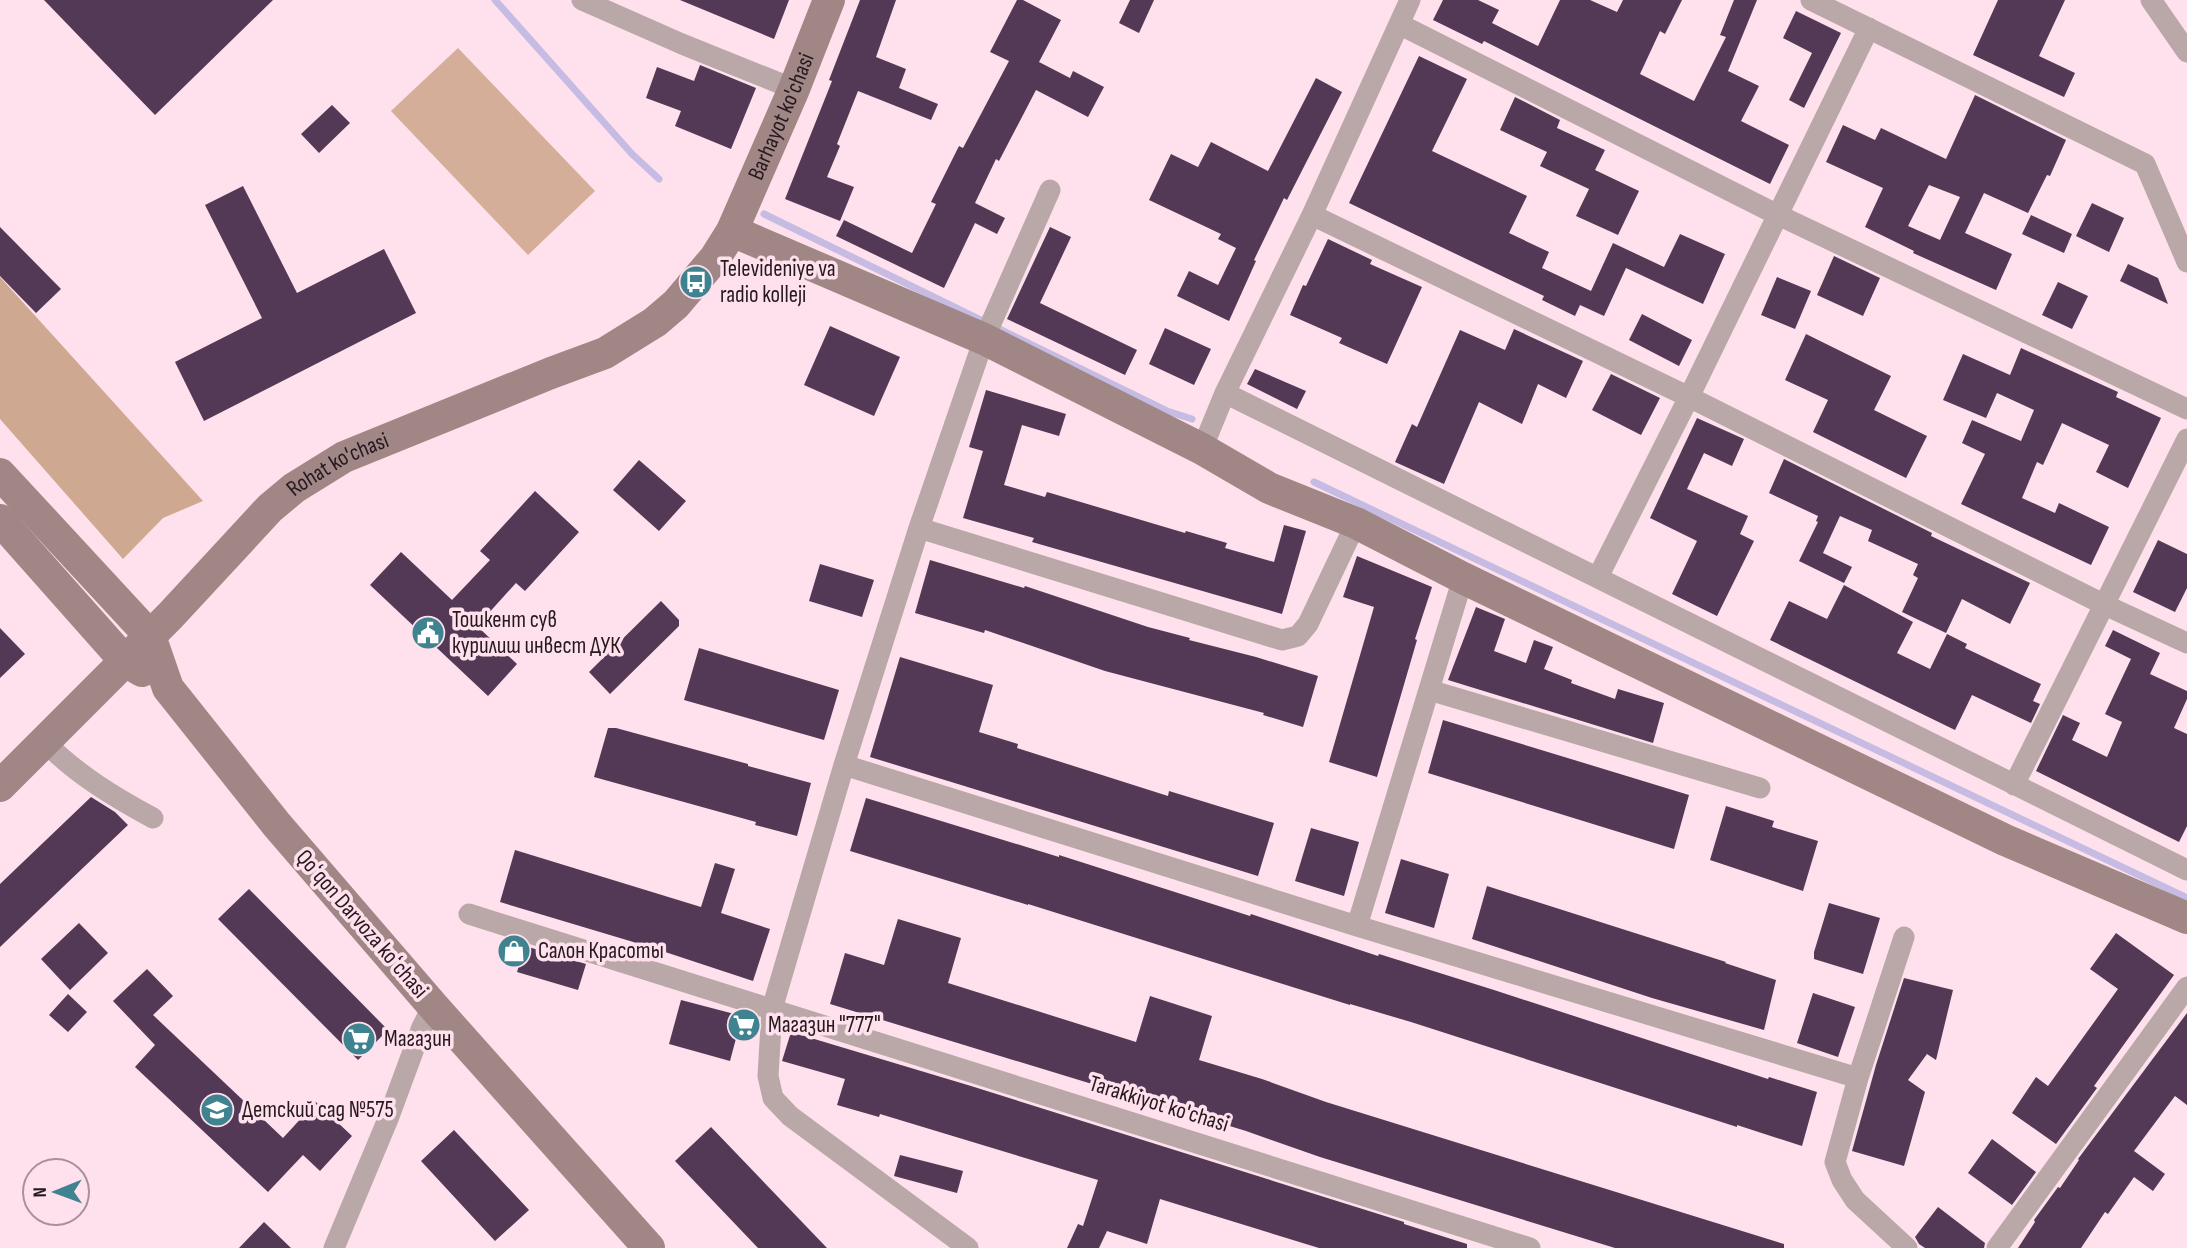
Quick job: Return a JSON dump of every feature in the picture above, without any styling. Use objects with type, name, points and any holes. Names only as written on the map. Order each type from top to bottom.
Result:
[{"type":"street","points":[[582,0],[794,89]]},
{"type":"street","name":"Barhayot ko'chasi","points":[[732,231],[794,89],[829,0]]},
{"type":"street","points":[[1202,449],[1225,393],[1312,215],[1410,0]]},
{"type":"street","points":[[1811,0],[2145,163],[2187,262]]},
{"type":"street","points":[[2151,0],[2187,52]]},
{"type":"street","points":[[1399,24],[1778,215],[2187,410]]},
{"type":"street","points":[[1598,578],[1868,28]]},
{"type":"street","points":[[968,1248],[790,1116],[773,1098],[768,1076],[772,1009],[844,765],[919,528],[984,339],[1050,190]]},
{"type":"street","points":[[1312,215],[1689,397],[2105,606],[2187,643]]},
{"type":"street","points":[[732,231],[984,339],[1202,449],[1269,488],[1356,523],[1463,578],[2005,840],[2187,918]]},
{"type":"street","name":"Rohat ko'chasi","points":[[0,786],[150,636],[270,508],[303,482],[344,457],[606,353],[654,322],[676,304],[709,266],[732,231]]},
{"type":"street","points":[[1225,393],[2187,870]]},
{"type":"street","points":[[2014,786],[2187,439]]},
{"type":"street","points":[[0,474],[150,636]]},
{"type":"street","name":"Qoʻqon Darvoza koʻchasi","points":[[0,520],[125,661],[168,688],[277,825],[433,1006],[649,1248]]},
{"type":"street","points":[[919,528],[1282,640],[1297,636],[1308,624],[1356,523]]},
{"type":"street","points":[[1357,926],[1463,578]]},
{"type":"street","name":"Qoʻqon Darvoza koʻchasi","points":[[150,636],[168,688]]},
{"type":"street","points":[[1429,690],[1760,788]]},
{"type":"street","points":[[45,742],[64,762],[117,799],[153,818]]},
{"type":"street","points":[[844,765],[1357,926],[1858,1078]]},
{"type":"street","name":"Tarakkiyot ko'chasi","points":[[470,914],[1530,1248]]},
{"type":"street","points":[[1904,937],[1858,1078],[1835,1162],[1842,1180],[1855,1200],[1908,1248]]},
{"type":"street","points":[[1997,1248],[2187,987]]},
{"type":"street","points":[[334,1248],[388,1119],[422,1027],[433,1006]]},
{"type":"shaded area","points":[[458,48],[595,191],[528,255],[391,111]]},
{"type":"shaded area","points":[[0,277],[203,501],[163,518],[123,559],[0,419]]},
{"type":"building","points":[[44,0],[273,0],[155,115]]},
{"type":"building","points":[[680,0],[789,0],[774,39]]},
{"type":"building","points":[[860,0],[896,0],[876,57],[906,69],[899,88],[938,104],[931,120],[858,91],[827,177],[854,187],[840,221],[785,199],[832,81],[829,80]]},
{"type":"building","points":[[1017,0],[1023,0],[1061,20],[1039,62],[1070,78],[1073,71],[1104,87],[1088,117],[1036,90],[999,161],[996,159],[975,203],[1005,218],[997,234],[975,223],[944,288],[836,236],[844,220],[912,253],[936,204],[931,202],[959,146],[963,148],[1009,61],[990,52]]},
{"type":"building","points":[[1130,0],[1154,0],[1139,33],[1119,23]]},
{"type":"building","points":[[1443,0],[1478,0],[1499,10],[1492,23],[1538,46],[1560,0],[1590,0],[1617,12],[1623,0],[1682,0],[1665,34],[1660,31],[1640,74],[1694,101],[1726,37],[1720,35],[1734,0],[1757,0],[1728,71],[1759,86],[1741,121],[1789,145],[1770,184],[1484,41],[1482,44],[1433,20]]},
{"type":"building","points":[[1998,0],[2065,0],[2039,56],[2075,73],[2064,97],[1973,55]]},
{"type":"building","points":[[1796,11],[1841,33],[1804,108],[1789,100],[1812,53],[1783,38]]},
{"type":"building","points":[[1419,56],[1467,79],[1432,151],[1527,196],[1509,233],[1549,252],[1542,268],[1591,291],[1613,243],[1664,267],[1680,234],[1725,254],[1703,304],[1626,268],[1604,316],[1580,305],[1575,316],[1542,300],[1544,296],[1349,203]]},
{"type":"building","points":[[700,65],[756,88],[731,149],[675,126],[681,111],[646,98],[657,67],[694,81]]},
{"type":"building","points":[[1316,78],[1342,92],[1287,200],[1284,198],[1229,321],[1177,296],[1189,271],[1218,285],[1236,248],[1218,239],[1221,234],[1149,200],[1171,154],[1198,167],[1211,142],[1268,171]]},
{"type":"building","points":[[1975,95],[2066,140],[2050,176],[2047,175],[2028,213],[1984,193],[1965,233],[2012,254],[1996,290],[1913,253],[1914,251],[1865,227],[1883,188],[1826,162],[1843,125],[1875,140],[1881,128],[1946,159]],"holes":[[[1929,185],[1960,197],[1940,240],[1908,226]]]},
{"type":"building","points":[[1515,97],[1560,120],[1557,128],[1605,150],[1595,170],[1639,191],[1618,235],[1576,216],[1589,189],[1540,166],[1547,152],[1500,130]]},
{"type":"building","points":[[332,105],[350,123],[319,153],[301,134]]},
{"type":"building","points":[[243,186],[297,293],[384,249],[416,313],[204,421],[175,362],[262,318],[205,205]]},
{"type":"building","points":[[2092,203],[2124,218],[2109,252],[2076,236]]},
{"type":"building","points":[[2031,215],[2072,234],[2064,253],[2022,234]]},
{"type":"building","points":[[0,227],[61,289],[36,313],[0,276]]},
{"type":"building","points":[[1050,227],[1071,237],[1040,303],[1137,350],[1125,375],[1007,319]]},
{"type":"building","points":[[1328,239],[1372,260],[1370,264],[1422,287],[1387,364],[1339,343],[1342,338],[1290,315]]},
{"type":"building","points":[[1834,256],[1880,278],[1863,316],[1817,295]]},
{"type":"building","points":[[2128,264],[2158,278],[2168,304],[2120,281]]},
{"type":"building","points":[[1777,277],[1811,291],[1795,329],[1761,315]]},
{"type":"building","points":[[2058,282],[2088,296],[2072,329],[2042,315]]},
{"type":"building","points":[[1642,314],[1692,340],[1679,366],[1629,340]]},
{"type":"building","points":[[830,326],[900,357],[874,416],[804,385]]},
{"type":"building","points":[[1165,328],[1211,349],[1194,385],[1149,364]]},
{"type":"building","points":[[1514,329],[1583,361],[1566,398],[1538,384],[1522,424],[1479,402],[1444,484],[1395,462],[1412,424],[1417,427],[1460,330],[1505,350]]},
{"type":"building","points":[[1806,334],[1891,376],[1874,410],[1927,436],[1906,478],[1813,432],[1828,400],[1785,380]]},
{"type":"building","points":[[2021,348],[2118,392],[2116,397],[2161,418],[2128,488],[2096,472],[2109,445],[2062,423],[2043,465],[2037,462],[2022,498],[2055,513],[2059,503],[2109,527],[2091,565],[1961,504],[1985,454],[1962,443],[1972,420],[2021,441],[2034,410],[1997,393],[1986,418],[1943,400],[1963,354],[2010,375]]},
{"type":"building","points":[[1255,369],[1306,391],[1297,409],[1247,384]]},
{"type":"building","points":[[1611,374],[1660,398],[1641,435],[1592,410]]},
{"type":"building","points":[[986,390],[1066,414],[1059,436],[1022,425],[1004,485],[1045,497],[1047,492],[1185,533],[1186,531],[1227,543],[1225,548],[1274,562],[1284,525],[1306,531],[1282,614],[1032,542],[1034,538],[963,518],[983,451],[969,447]]},
{"type":"building","points":[[1697,418],[1744,439],[1732,466],[1704,453],[1687,489],[1748,516],[1740,534],[1754,541],[1717,616],[1672,594],[1697,541],[1650,518]]},
{"type":"building","points":[[1784,459],[1932,533],[1931,536],[2030,583],[2010,624],[1962,599],[1946,633],[1902,612],[1918,578],[1913,575],[1918,564],[1868,541],[1872,530],[1840,516],[1823,553],[1852,567],[1844,583],[1799,561],[1818,522],[1818,516],[1769,493]]},
{"type":"building","points":[[639,460],[686,501],[659,531],[613,490]]},
{"type":"building","points":[[535,491],[579,532],[525,591],[516,583],[477,626],[517,664],[488,696],[370,585],[401,552],[452,600],[490,560],[480,551]]},
{"type":"building","points":[[2158,540],[2187,554],[2187,588],[2175,612],[2133,592]]},
{"type":"building","points":[[1357,556],[1432,587],[1377,777],[1329,762],[1374,607],[1343,597]]},
{"type":"building","points":[[930,560],[1024,588],[1025,586],[1148,627],[1190,638],[1189,640],[1318,676],[1303,727],[1263,715],[1264,713],[1105,671],[985,630],[984,633],[915,613]]},
{"type":"building","points":[[820,564],[874,580],[862,617],[809,601]]},
{"type":"building","points":[[1844,585],[1913,622],[1897,653],[1930,669],[1947,634],[1967,644],[1965,648],[2041,684],[2033,701],[2040,704],[2031,723],[1972,695],[1955,730],[1770,640],[1789,601],[1827,619]]},
{"type":"building","points":[[661,601],[679,620],[679,626],[610,694],[589,672]]},
{"type":"building","points":[[1476,607],[1505,619],[1494,651],[1526,663],[1534,640],[1553,647],[1544,669],[1572,680],[1571,683],[1615,699],[1618,689],[1664,703],[1653,743],[1448,680]]},
{"type":"building","points":[[0,628],[25,654],[0,678]]},
{"type":"building","points":[[2113,630],[2160,653],[2150,674],[2187,691],[2187,699],[2174,728],[2187,734],[2187,826],[2179,842],[2036,771],[2063,715],[2080,723],[2072,740],[2107,757],[2122,722],[2105,714],[2131,659],[2105,646]]},
{"type":"building","points":[[699,648],[839,690],[824,740],[684,700]]},
{"type":"building","points":[[900,657],[993,685],[979,732],[1018,744],[1017,748],[1168,796],[1169,791],[1274,823],[1258,876],[870,757]]},
{"type":"building","points":[[1443,720],[1689,795],[1674,849],[1428,773]]},
{"type":"building","points":[[608,728],[811,783],[797,836],[594,777]]},
{"type":"building","points":[[91,797],[115,812],[128,825],[0,947],[0,884]]},
{"type":"building","points":[[866,798],[1059,855],[1250,916],[1251,914],[1768,1079],[1769,1077],[1817,1092],[1802,1146],[1411,1022],[850,851]]},
{"type":"building","points":[[1726,806],[1774,821],[1772,827],[1818,841],[1803,891],[1710,860]]},
{"type":"building","points":[[1311,828],[1359,842],[1344,896],[1295,881]]},
{"type":"building","points":[[515,850],[701,907],[715,863],[735,869],[721,913],[770,929],[753,981],[500,902]]},
{"type":"building","points":[[1401,859],[1449,874],[1434,928],[1385,913]]},
{"type":"building","points":[[1487,886],[1776,980],[1764,1030],[1652,998],[1472,939]]},
{"type":"building","points":[[249,889],[388,1030],[358,1060],[218,919]]},
{"type":"building","points":[[1829,903],[1880,918],[1863,974],[1814,959]]},
{"type":"building","points":[[898,919],[961,938],[948,983],[1136,1042],[1150,996],[1212,1016],[1199,1060],[1784,1244],[1784,1248],[1615,1248],[1320,1157],[1246,1131],[830,1004],[845,953],[884,965]]},
{"type":"building","points":[[79,923],[108,953],[70,990],[41,959]]},
{"type":"building","points":[[2116,933],[2174,975],[2056,1144],[2012,1113],[2036,1077],[2048,1086],[2118,989],[2090,969]]},
{"type":"building","points":[[525,946],[586,964],[578,990],[517,972]]},
{"type":"building","name":"Детский сад №575","points":[[147,969],[173,996],[153,1015],[283,1138],[316,1102],[352,1136],[320,1171],[303,1155],[268,1192],[135,1067],[155,1045],[113,1001]]},
{"type":"building","points":[[1904,978],[1953,990],[1936,1060],[1927,1054],[1908,1080],[1925,1092],[1904,1166],[1852,1151]]},
{"type":"building","points":[[1813,993],[1855,1007],[1838,1057],[1797,1043]]},
{"type":"building","points":[[68,994],[87,1012],[68,1032],[49,1015]]},
{"type":"building","points":[[681,1000],[742,1016],[730,1061],[669,1044]]},
{"type":"building","points":[[2187,1013],[2187,1105],[2175,1096],[2134,1151],[2165,1174],[2153,1191],[2134,1177],[2108,1214],[2105,1212],[2081,1248],[2018,1248],[2034,1220]]},
{"type":"building","points":[[791,1032],[1404,1222],[1467,1244],[1467,1248],[1319,1248],[1160,1199],[1147,1244],[1107,1231],[1099,1248],[1067,1248],[1078,1224],[1083,1226],[1098,1180],[880,1114],[879,1117],[837,1105],[845,1079],[782,1061]]},
{"type":"building","points":[[711,1127],[827,1248],[758,1248],[675,1161]]},
{"type":"building","points":[[454,1130],[529,1210],[495,1241],[421,1161]]},
{"type":"building","points":[[1992,1139],[2036,1172],[2012,1205],[1968,1173]]},
{"type":"building","points":[[900,1155],[963,1171],[957,1193],[894,1176]]},
{"type":"building","points":[[1938,1207],[1985,1243],[1984,1248],[1925,1248],[1919,1244],[1915,1237]]},
{"type":"building","points":[[264,1222],[291,1248],[239,1248]]},
{"type":"waterway","points":[[495,0],[632,154],[659,179]]},
{"type":"waterway","points":[[764,214],[1167,411],[1192,419]]},
{"type":"waterway","points":[[1314,482],[2187,898]]},
{"type":"place","name":"Televideniye va radio kolleji","points":[[696,282]]},
{"type":"place","name":"Тошкент сув курилиш инвест ДУК","points":[[428,633]]},
{"type":"place","name":"Салон Красоты","points":[[514,951]]},
{"type":"place","name":"Магазин \"777\"","points":[[744,1025]]},
{"type":"place","name":"Магазин","points":[[359,1039]]},
{"type":"place","name":"Детский сад №575","points":[[217,1110]]}]
